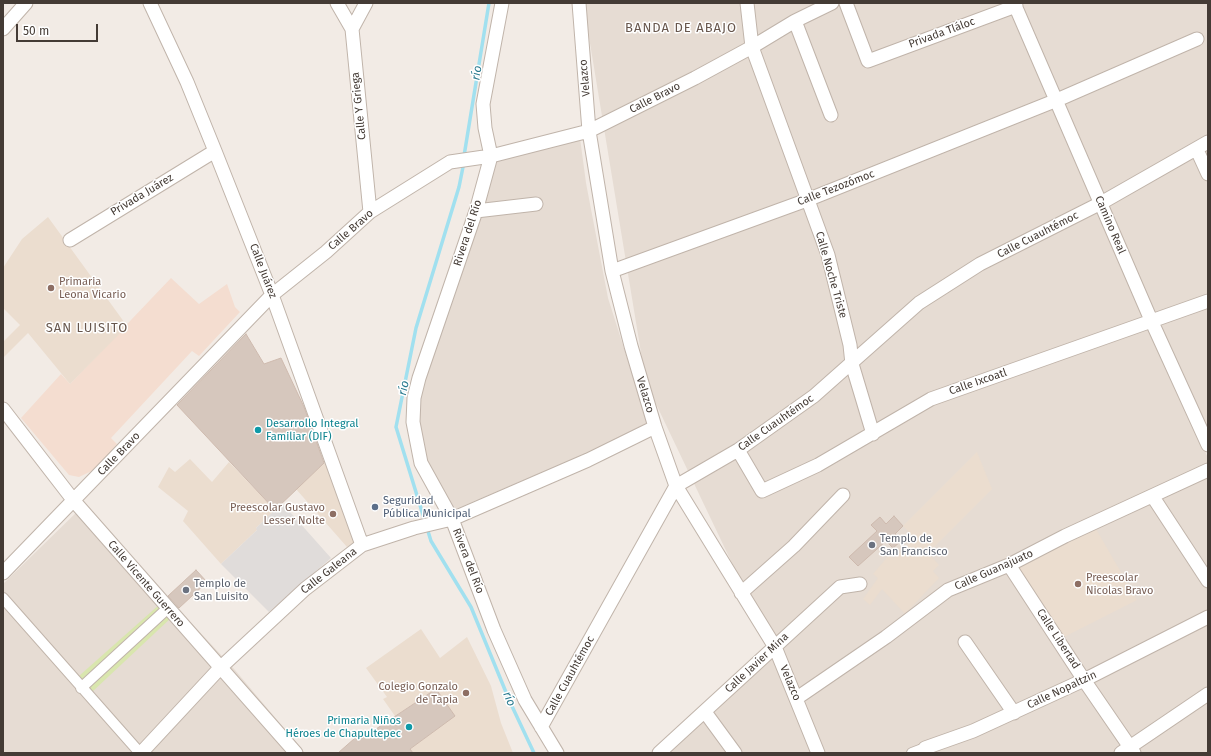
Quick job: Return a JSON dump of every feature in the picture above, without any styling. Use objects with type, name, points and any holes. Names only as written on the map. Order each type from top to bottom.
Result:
[{"type":"street","points":[[6,19],[26,3]]},
{"type":"street","name":"Calle Juárez","points":[[150,3],[187,82],[272,295],[362,545]]},
{"type":"street","name":"Calle Y Griega","points":[[337,3],[352,29],[370,212]]},
{"type":"street","points":[[352,29],[366,3]]},
{"type":"street","points":[[489,157],[483,104],[502,3]]},
{"type":"street","name":"Velazco","points":[[579,3],[590,131],[612,271],[631,346],[655,427],[676,486],[775,647],[797,698],[818,753]]},
{"type":"street","name":"Calle Noche Triste","points":[[747,3],[752,47],[828,255],[850,345],[852,364],[873,434]]},
{"type":"street","name":"Calle Bravo","points":[[3,573],[272,295],[326,252],[370,212],[450,162],[489,157],[590,131],[695,78],[752,47],[795,21],[832,3]]},
{"type":"street","name":"Privada Tláloc","points":[[846,3],[868,61],[1015,5]]},
{"type":"street","name":"Camino Real","points":[[1015,5],[1150,320],[1208,445]]},
{"type":"street","points":[[795,21],[831,115]]},
{"type":"street","name":"Calle Tezozómoc","points":[[612,271],[807,200],[1057,100],[1197,39]]},
{"type":"street","name":"Calle Cuauhtémoc","points":[[541,727],[676,486],[738,450],[814,396],[852,364],[919,303],[980,264],[1101,203],[1197,150],[1208,142]]},
{"type":"street","points":[[1197,150],[1208,174]]},
{"type":"street","name":"Privada Juárez","points":[[70,240],[215,151]]},
{"type":"street","name":"Rivera del Río","points":[[489,157],[476,212],[419,378],[414,398],[413,422],[421,463],[525,700],[557,753]]},
{"type":"street","points":[[476,212],[536,204]]},
{"type":"street","name":"Calle Ixcoatl","points":[[738,450],[762,491],[818,465],[931,399],[1150,320],[1208,301]]},
{"type":"street","name":"Calle Vicente Guerrero","points":[[3,409],[74,501],[296,753]]},
{"type":"street","name":"Calle Galeana","points":[[140,753],[220,668],[305,589],[362,545],[414,528],[447,521],[588,460],[655,427]]},
{"type":"street","name":"Calle Guanajuato","points":[[797,698],[886,637],[948,590],[1009,565],[1065,536],[1153,497],[1208,470]]},
{"type":"street","points":[[741,593],[794,546],[843,495]]},
{"type":"street","points":[[1153,497],[1208,581]]},
{"type":"street","name":"Calle Libertad","points":[[1009,565],[1084,680],[1128,751]]},
{"type":"street","name":"Calle Javier Mina","points":[[659,753],[840,587],[860,584]]},
{"type":"street","points":[[3,598],[140,753]]},
{"type":"street","points":[[81,688],[168,608]]},
{"type":"street","name":"Calle Nopaltzin","points":[[912,753],[973,731],[1014,713],[1208,618]]},
{"type":"street","points":[[965,642],[1014,713]]},
{"type":"street","points":[[1128,751],[1208,694]]},
{"type":"street","points":[[705,712],[735,753]]},
{"type":"shaded area","name":"BANDA DE ABAJO","points":[[586,3],[1208,3],[1208,442],[1017,21],[1208,458],[1208,753],[669,753],[773,649],[646,383],[586,19]]},
{"type":"shaded area","points":[[580,138],[586,183],[608,298],[649,427],[451,511],[424,462],[416,409],[485,188],[498,160]]},
{"type":"shaded area","name":"Primaria Leona Vicario","points":[[48,217],[127,326],[70,384],[28,333],[3,358],[3,342],[20,325],[3,308],[3,268],[22,239]]},
{"type":"shaded area","points":[[171,278],[199,304],[227,284],[235,307],[240,312],[199,356],[192,351],[111,438],[117,444],[96,469],[79,477],[69,475],[21,418],[61,374],[70,384]]},
{"type":"shaded area","points":[[977,452],[992,489],[928,553],[939,565],[933,571],[939,578],[905,614],[882,589],[870,605],[863,599],[878,578],[873,574],[889,555],[894,559],[915,538],[903,526]]},
{"type":"shaded area","points":[[190,459],[212,482],[229,462],[275,510],[256,528],[258,529],[221,564],[183,521],[188,511],[158,487],[169,467],[175,472]]},
{"type":"shaded area","name":"Preescolar Gustavo Lesser Nolte","points":[[328,459],[358,539],[347,547],[296,489]]},
{"type":"shaded area","points":[[282,503],[331,558],[269,612],[221,564],[257,530],[256,528]]},
{"type":"shaded area","points":[[83,506],[235,670],[305,753],[3,753],[3,584]]},
{"type":"shaded area","name":"Preescolar Nicolas Bravo","points":[[1096,529],[1137,600],[1064,637],[1017,567]]},
{"type":"shaded area","name":"Colegio Gonzalo de Tapia","points":[[421,629],[440,658],[467,637],[491,686],[501,723],[513,753],[413,753],[410,749],[454,716],[436,689],[395,716],[383,699],[387,697],[366,668]]},
{"type":"green space","points":[[160,604],[172,617],[92,692],[79,676]]},
{"type":"building","name":"Desarrollo Integral Familiar (DIF)","points":[[246,334],[264,364],[281,358],[304,407],[324,463],[275,510],[177,405]]},
{"type":"building","name":"Templo de San Francisco","points":[[894,516],[903,526],[895,534],[901,541],[893,548],[886,541],[858,566],[849,557],[877,531],[871,525],[880,517],[886,524]]},
{"type":"building","name":"Templo de San Luisito","points":[[196,570],[207,582],[179,608],[168,596]]},
{"type":"building","name":"Primaria Niños Héroes de Chapultepec","points":[[436,689],[455,716],[410,749],[413,753],[338,753],[355,738],[358,741]]},
{"type":"waterway","name":"río","points":[[464,156],[489,3]]},
{"type":"waterway","name":"río","points":[[464,162],[459,187],[416,328],[396,427],[431,541],[471,607],[510,702],[534,753]]},
{"type":"place","name":"Primaria Leona Vicario","points":[[51,288]]},
{"type":"place","name":"Desarrollo Integral Familiar (DIF)","points":[[258,430]]},
{"type":"place","name":"Seguridad Pública Municipal","points":[[375,507]]},
{"type":"place","name":"Preescolar Gustavo Lesser Nolte","points":[[333,514]]},
{"type":"place","name":"Templo de San Francisco","points":[[872,545]]},
{"type":"place","name":"Preescolar Nicolas Bravo","points":[[1078,584]]},
{"type":"place","name":"Templo de San Luisito","points":[[186,590]]},
{"type":"place","name":"Colegio Gonzalo de Tapia","points":[[466,693]]},
{"type":"place","name":"Primaria Niños Héroes de Chapultepec","points":[[409,727]]},
{"type":"district","name":"BANDA DE ABAJO","points":[[681,28]]},
{"type":"district","name":"SAN LUISITO","points":[[87,328]]}]
